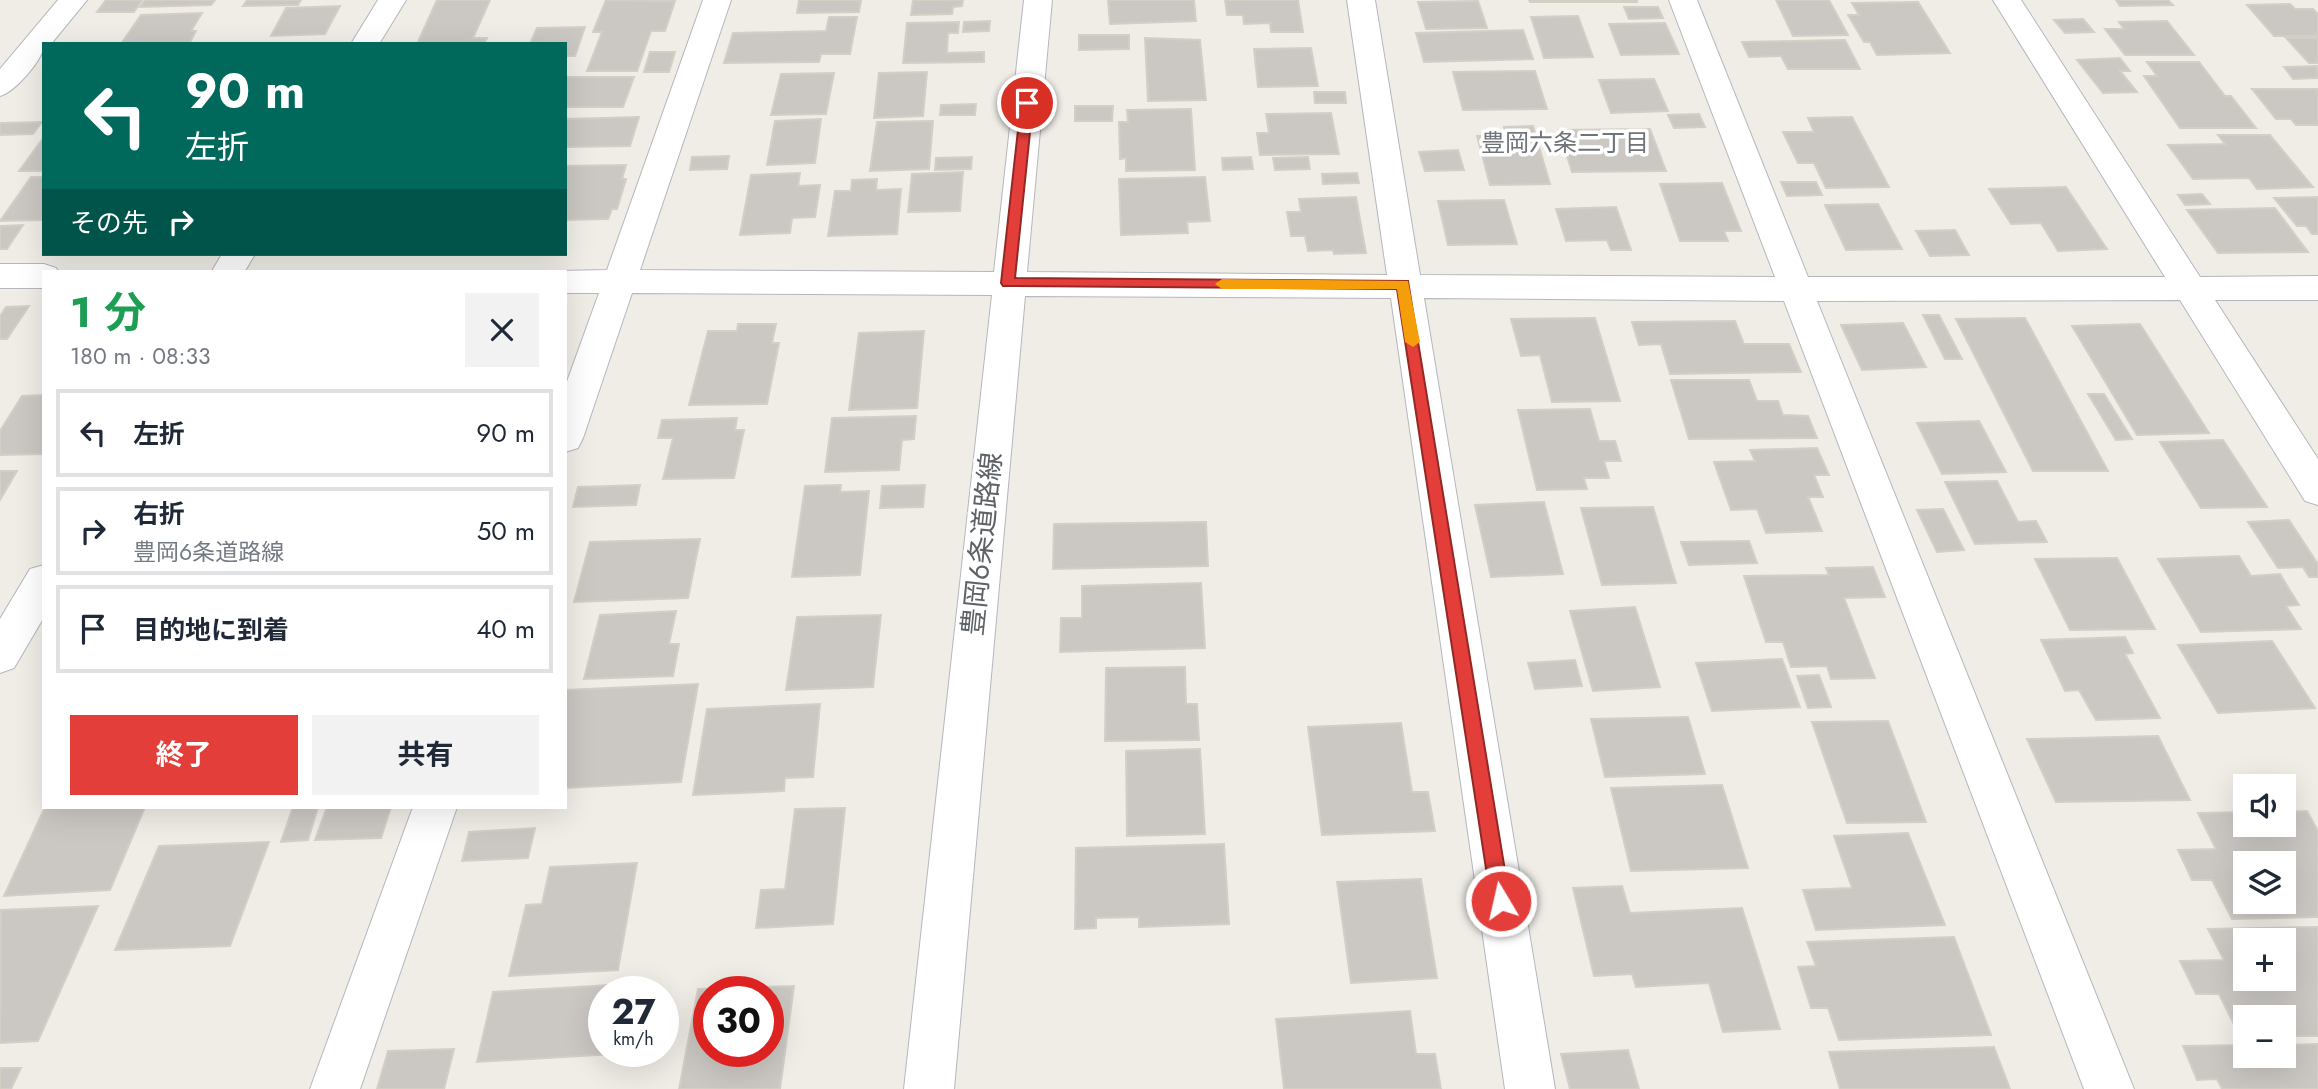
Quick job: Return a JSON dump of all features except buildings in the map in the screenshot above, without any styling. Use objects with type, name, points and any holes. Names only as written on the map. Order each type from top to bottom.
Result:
[{"type":"street","points":[[0,87],[73,0]]},
{"type":"street","points":[[366,42],[392,0]]},
{"type":"street","points":[[567,432],[717,0]]},
{"type":"street","name":"豊岡6条道路線","points":[[929,1089],[1038,0]]},
{"type":"street","points":[[1361,0],[1530,1089]]},
{"type":"street","points":[[1683,0],[2109,1089]]},
{"type":"street","points":[[2007,0],[2318,489]]},
{"type":"street","points":[[0,276],[42,276]]},
{"type":"street","points":[[567,282],[1404,284],[1798,289],[2318,288]]},
{"type":"street","points":[[0,655],[42,584]]},
{"type":"street","points":[[335,1089],[434,809]]},
{"type":"slow traffic","points":[[1222,284],[1404,284],[1413,342]]},
{"type":"district","name":"豊岡六条二丁目","points":[[1565,142]]},
{"type":"route","points":[[1027,103],[1008,283],[1404,284],[1501,901]]}]
